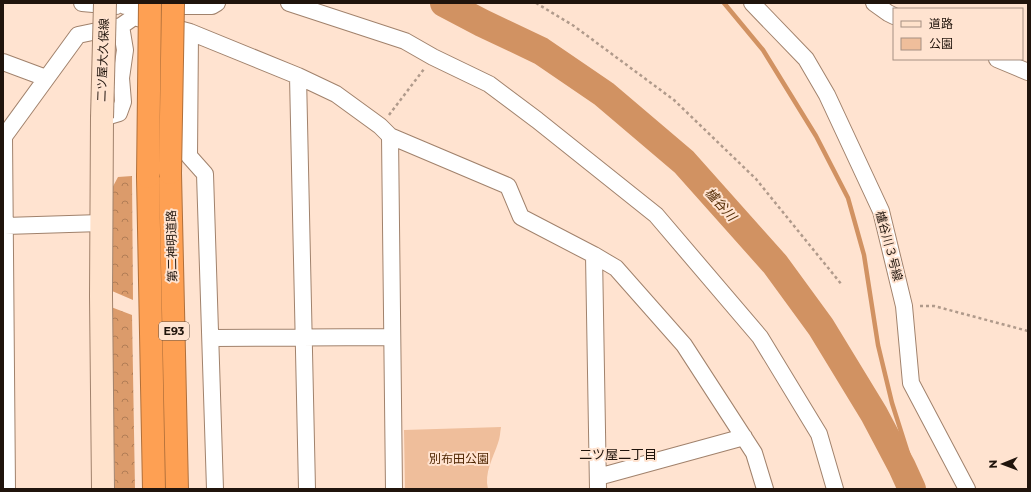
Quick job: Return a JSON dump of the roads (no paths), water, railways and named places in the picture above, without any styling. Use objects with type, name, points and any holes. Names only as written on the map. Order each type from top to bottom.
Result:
[{"type":"highway","name":"第二神明道路","points":[[150,3],[148,177],[154,489]]},
{"type":"highway","name":"第二神明道路","points":[[173,3],[170,173],[177,489]]},
{"type":"street","points":[[82,3],[121,9],[190,32],[298,76],[336,94],[385,131],[508,186],[521,217],[616,268],[684,344],[754,452],[765,489]]},
{"type":"street","points":[[121,9],[212,6],[217,3]]},
{"type":"street","points":[[289,3],[405,41],[433,57],[489,84],[537,120],[656,215],[760,337],[819,434],[835,489]]},
{"type":"street","name":"櫨谷川３号線","points":[[752,3],[806,59],[827,96],[881,211],[904,306],[911,383],[967,489]]},
{"type":"street","points":[[874,3],[893,16]]},
{"type":"street","points":[[102,118],[119,113],[123,102],[121,78],[125,50],[121,26],[121,9]]},
{"type":"street","name":"二ツ屋大久保線","points":[[103,489],[101,296],[102,118],[121,9]]},
{"type":"street","points":[[7,489],[4,138],[78,35],[121,26]]},
{"type":"street","points":[[190,32],[189,156],[205,174],[215,489]]},
{"type":"street","points":[[999,60],[1028,72]]},
{"type":"street","points":[[3,62],[46,78]]},
{"type":"street","points":[[298,76],[307,489]]},
{"type":"street","points":[[385,131],[392,337],[394,489]]},
{"type":"street","points":[[5,226],[101,223]]},
{"type":"street","points":[[594,255],[598,483],[744,437]]},
{"type":"street","points":[[210,338],[392,337]]},
{"type":"waterway","name":"櫨谷川","points":[[444,3],[541,51],[604,94],[684,162],[775,264],[821,327],[874,414],[912,489]]},
{"type":"waterway","points":[[724,3],[763,50],[816,136],[848,198],[864,255],[878,345],[892,403],[912,466],[914,489]]},
{"type":"district","name":"二ツ屋二丁目","points":[[618,454]]},
{"type":"park label","name":"別布田公園","points":[[459,459]]}]
